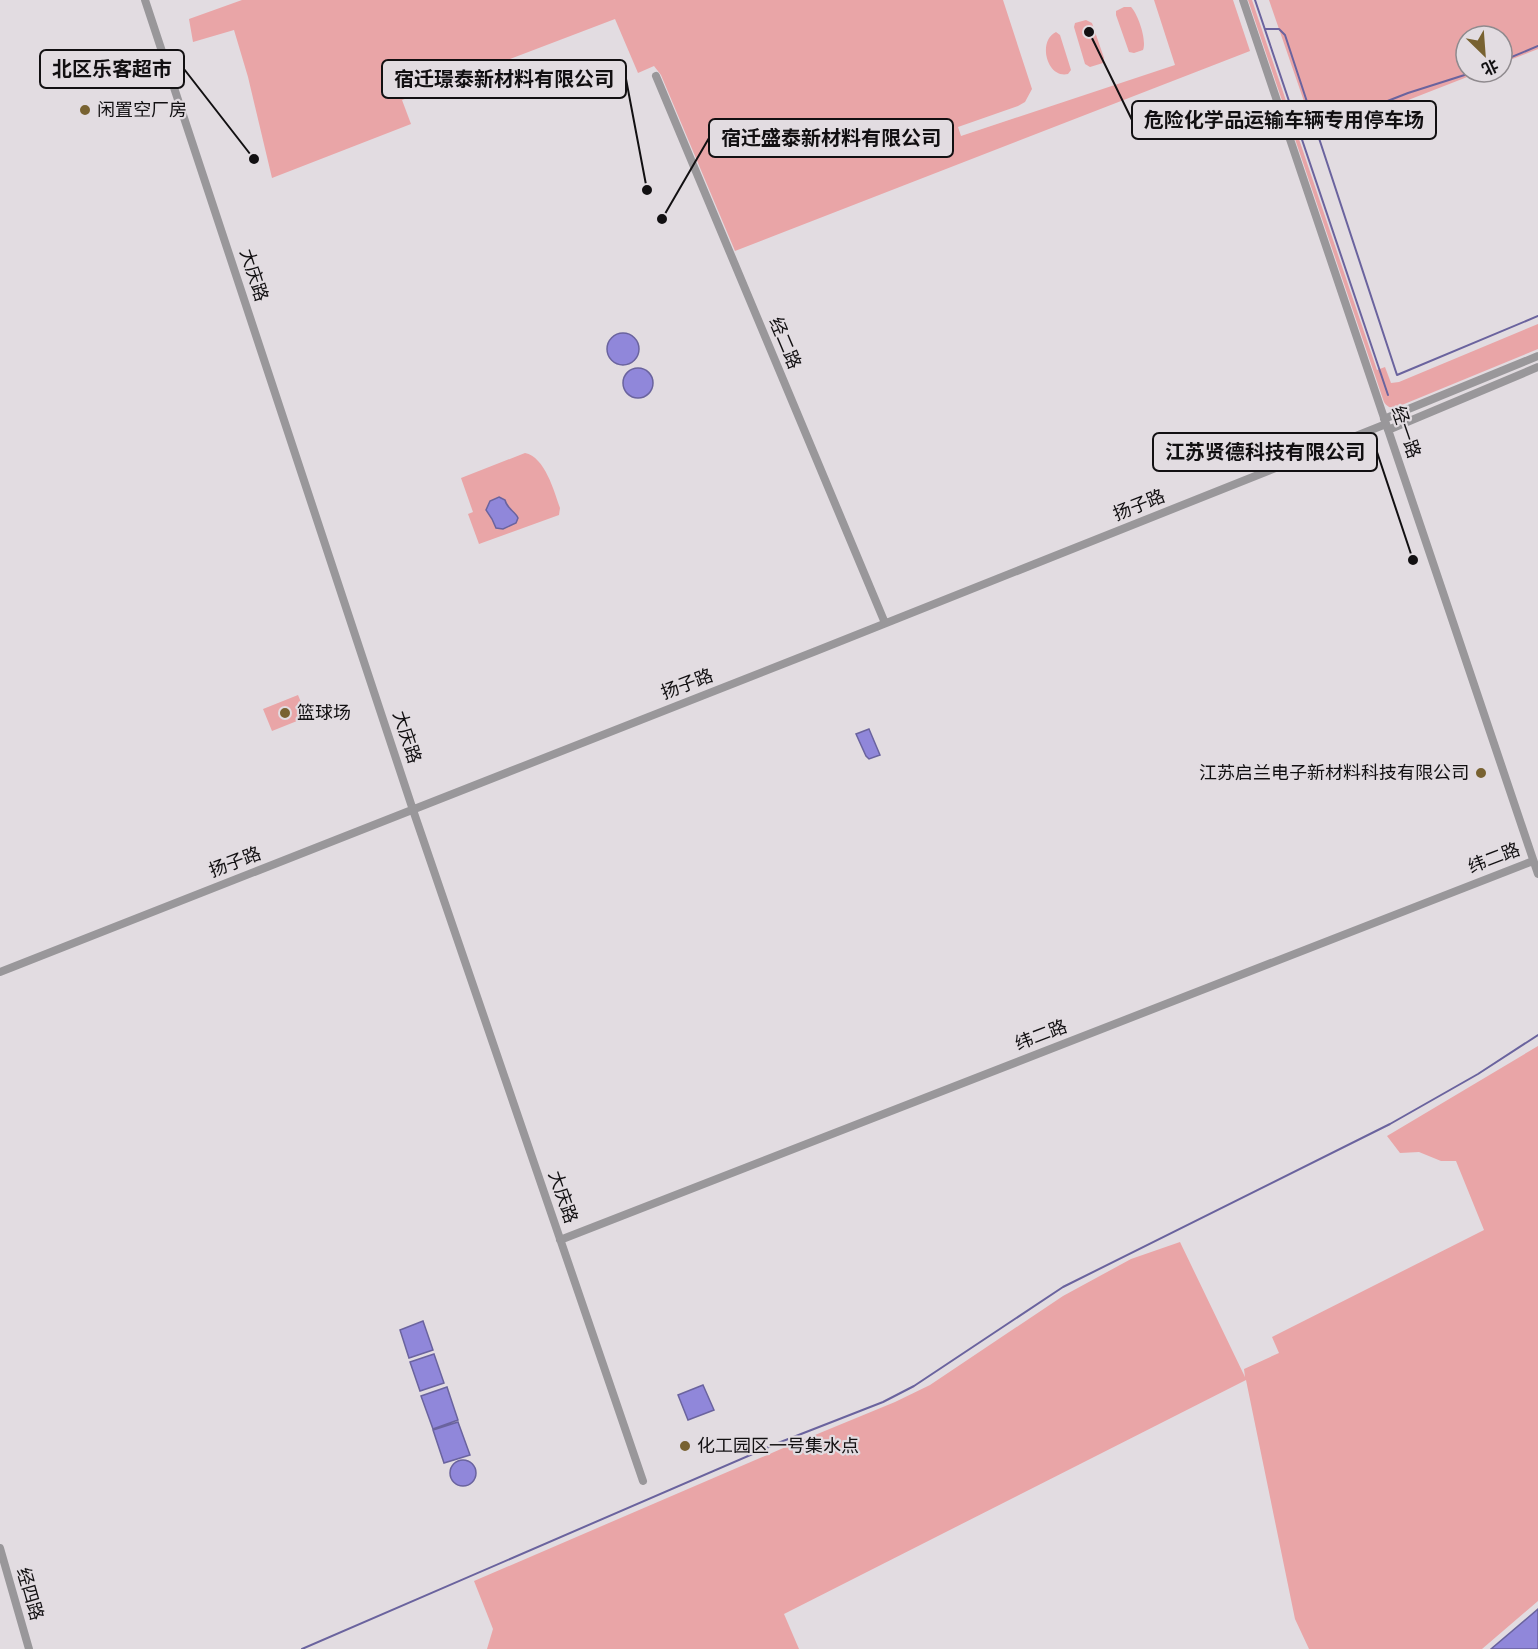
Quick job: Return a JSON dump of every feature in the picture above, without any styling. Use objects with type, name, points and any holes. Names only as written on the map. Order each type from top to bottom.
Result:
[{"type":"street","name":"大庆路","points":[[145,0],[413,810],[643,1481]]},
{"type":"street","name":"经一路","points":[[1244,0],[1538,874]]},
{"type":"street","name":"经二路","points":[[656,76],[885,623]]},
{"type":"street","name":"扬子路","points":[[1386,425],[1538,356]]},
{"type":"street","name":"扬子路","points":[[0,972],[1538,367]]},
{"type":"street","name":"纬二路","points":[[560,1240],[1533,861]]},
{"type":"street","name":"经四路","points":[[0,1548],[29,1649]]},
{"type":"shaded area","points":[[242,0],[1003,0],[1032,89],[1025,102],[1018,106],[958,127],[961,136],[1175,65],[1154,0],[1233,0],[1250,51],[735,251],[661,75],[654,66],[638,73],[615,19],[402,100],[411,124],[272,178],[248,77],[234,30],[193,42],[189,19]]},
{"type":"shaded area","points":[[1248,0],[1252,0],[1377,370],[1385,367],[1391,383],[1399,382],[1538,324],[1538,349],[1397,407],[1385,404]]},
{"type":"shaded area","points":[[1269,0],[1538,0],[1538,49],[1514,58],[1514,24],[1454,24],[1454,82],[1316,136]]},
{"type":"shaded area","points":[[1124,7],[1131,7],[1134,10],[1143,34],[1143,50],[1134,53],[1129,52],[1116,15],[1116,11]]},
{"type":"shaded area","points":[[1086,20],[1092,23],[1104,58],[1103,63],[1090,67],[1085,64],[1074,27],[1075,23]]},
{"type":"shaded area","points":[[1056,32],[1060,35],[1071,70],[1068,74],[1055,71],[1047,58],[1047,43]]},
{"type":"shaded area","points":[[623,333],[634,338],[639,349],[634,360],[623,365],[612,360],[607,349],[612,338]]},
{"type":"shaded area","points":[[638,368],[649,372],[653,383],[649,394],[638,398],[627,394],[623,383],[627,372]]},
{"type":"shaded area","points":[[525,453],[538,461],[548,476],[560,508],[559,515],[479,544],[468,514],[473,512],[461,478]]},
{"type":"shaded area","points":[[499,497],[505,500],[507,506],[518,518],[516,523],[503,529],[496,528],[486,510],[490,501]]},
{"type":"shaded area","name":"篮球场","points":[[298,695],[307,717],[272,731],[263,709]]},
{"type":"shaded area","points":[[869,729],[880,755],[869,759],[856,734]]},
{"type":"shaded area","points":[[1538,1046],[1538,1601],[1482,1649],[1309,1649],[1295,1619],[1246,1380],[784,1614],[799,1649],[487,1649],[493,1629],[474,1581],[930,1385],[1063,1296],[1131,1259],[1180,1242],[1245,1377],[1244,1369],[1279,1353],[1272,1337],[1484,1230],[1456,1161],[1441,1161],[1419,1152],[1400,1153],[1387,1136]]},
{"type":"shaded area","points":[[423,1321],[433,1350],[409,1358],[400,1330]]},
{"type":"shaded area","points":[[434,1354],[444,1383],[420,1391],[410,1362]]},
{"type":"shaded area","points":[[703,1385],[714,1410],[688,1420],[678,1395]]},
{"type":"shaded area","points":[[447,1387],[458,1420],[433,1429],[421,1396]]},
{"type":"shaded area","points":[[458,1422],[470,1455],[444,1463],[433,1430]]},
{"type":"shaded area","points":[[463,1460],[472,1464],[476,1473],[472,1482],[463,1486],[454,1482],[450,1473],[454,1464]]},
{"type":"shaded area","points":[[1538,1609],[1538,1649],[1491,1649]]},
{"type":"waterway","points":[[1255,0],[1388,395]]},
{"type":"waterway","points":[[1265,29],[1279,29],[1285,35],[1397,375],[1538,316]]},
{"type":"waterway","points":[[1514,56],[1538,46]]},
{"type":"waterway","points":[[1316,129],[1408,93],[1454,78]]},
{"type":"waterway","points":[[302,1649],[778,1443],[883,1402],[914,1386],[1063,1287],[1390,1124],[1478,1074],[1538,1035]]},
{"type":"place","name":"危险化学品运输车辆专用停车场","points":[[1089,32]]},
{"type":"place","name":"闲置空厂房","points":[[85,110]]},
{"type":"place","name":"北区乐客超市","points":[[254,159]]},
{"type":"place","name":"宿迁璟泰新材料有限公司","points":[[647,190]]},
{"type":"place","name":"宿迁盛泰新材料有限公司","points":[[662,219]]},
{"type":"place","name":"江苏贤德科技有限公司","points":[[1413,560]]},
{"type":"place","name":"篮球场","points":[[285,713]]},
{"type":"place","name":"江苏启兰电子新材料科技有限公司","points":[[1481,773]]},
{"type":"place","name":"化工园区一号集水点","points":[[685,1446]]}]
